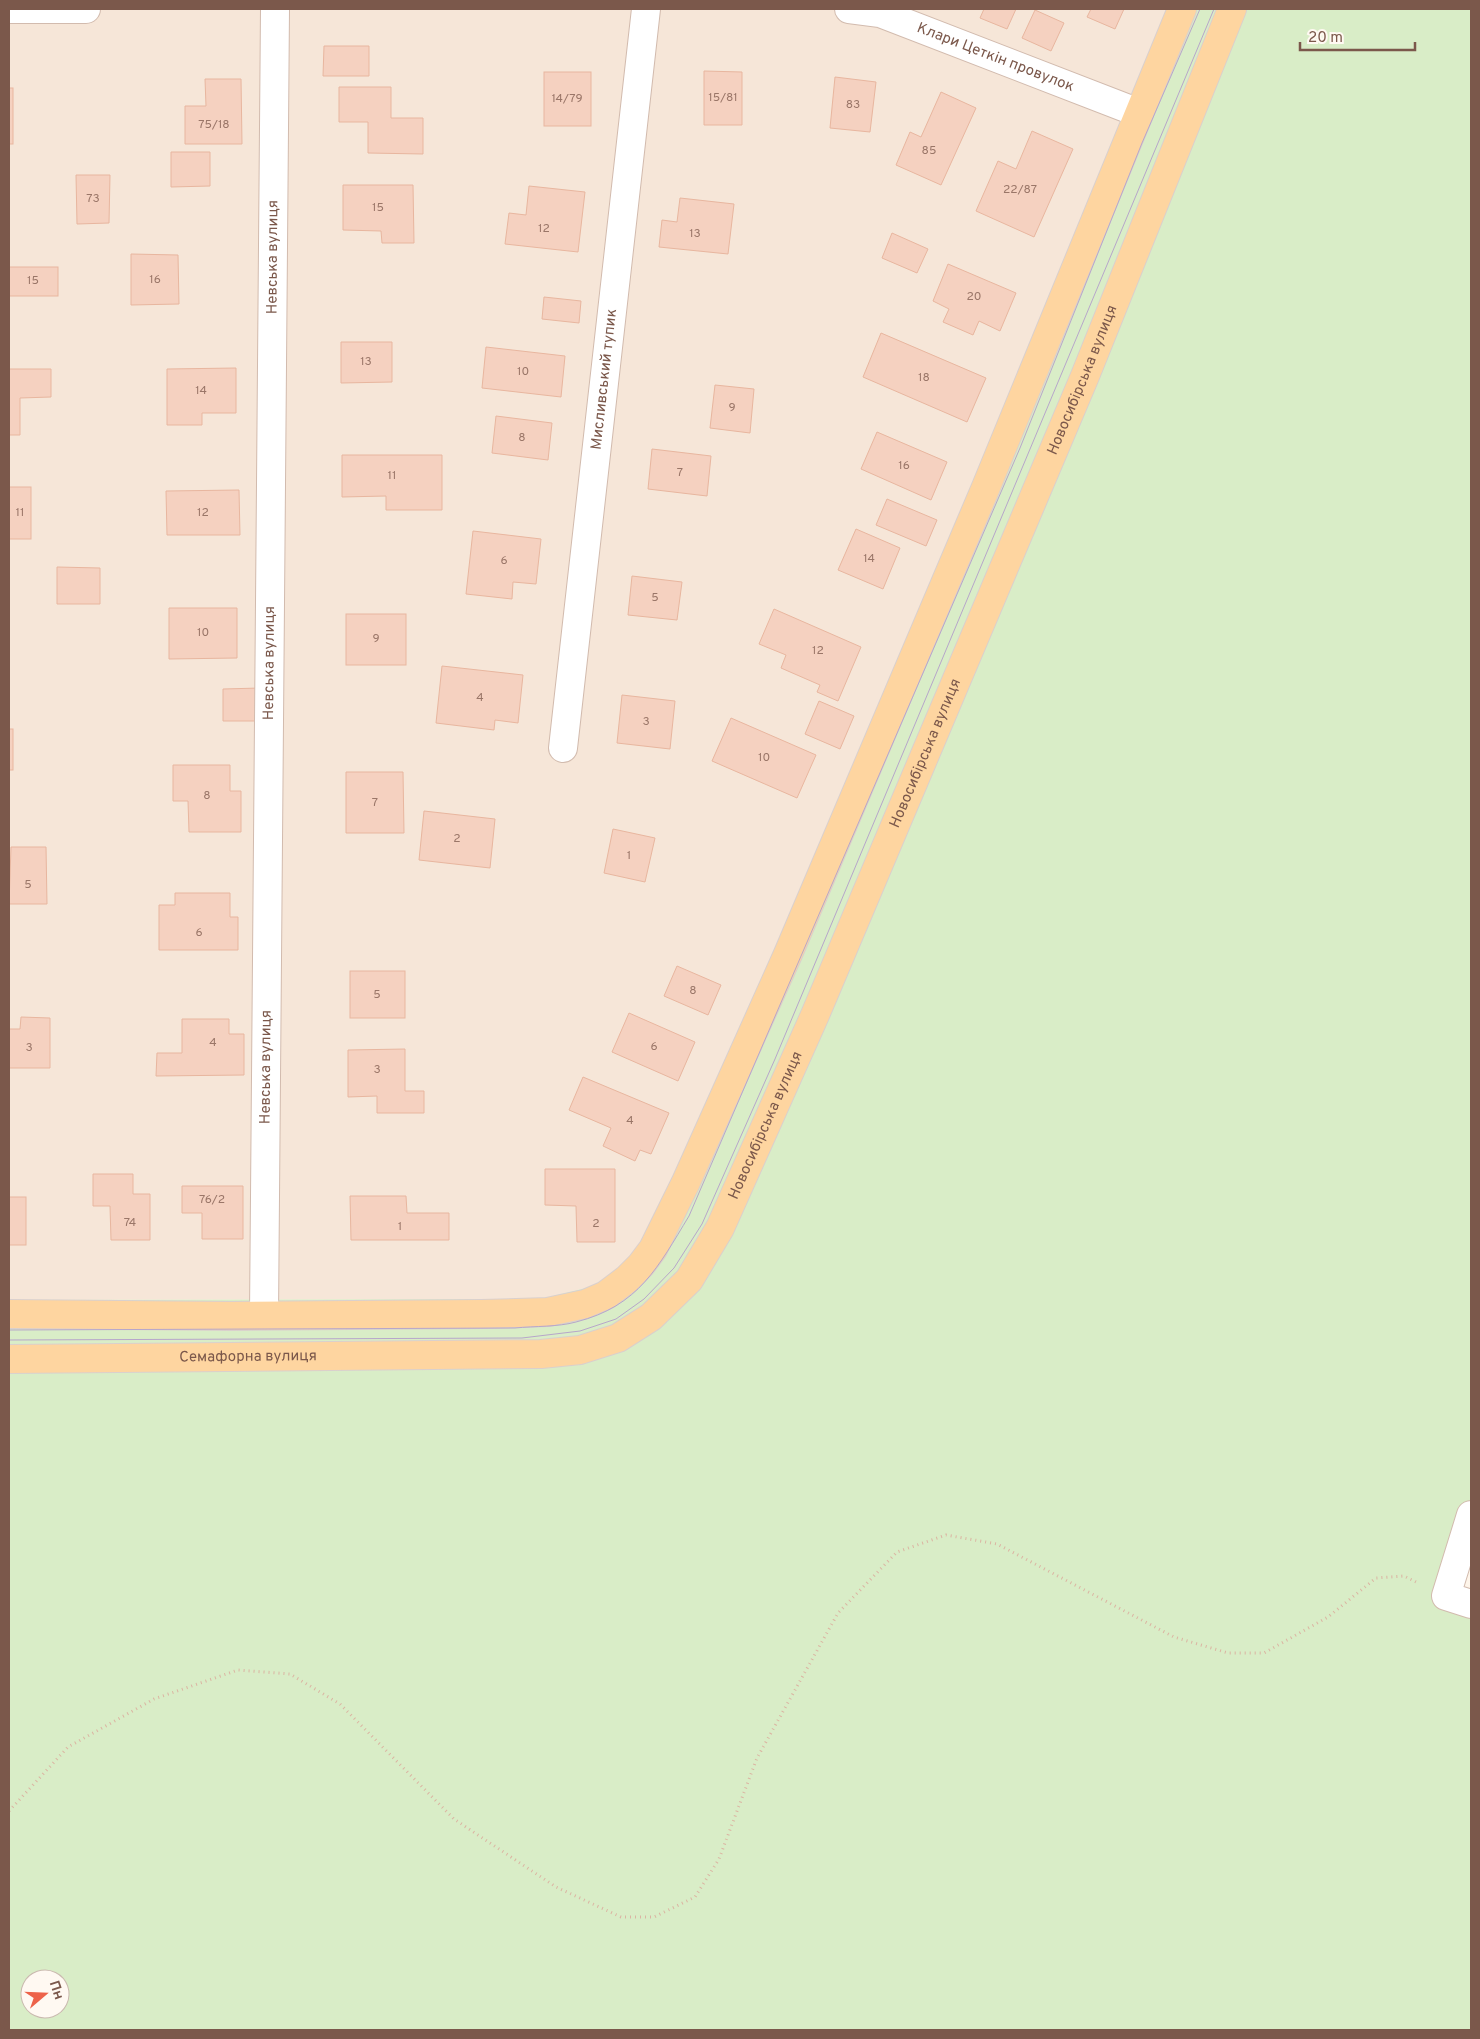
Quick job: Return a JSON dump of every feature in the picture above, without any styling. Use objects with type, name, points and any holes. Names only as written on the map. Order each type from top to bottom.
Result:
[{"type":"main road","points":[[9,1314],[264,1315],[548,1312],[585,1304],[606,1295],[627,1279],[653,1249],[725,1097],[788,954],[986,487],[1182,9]]},
{"type":"main road","name":"Новосибірська вулиця","points":[[486,1355],[541,1354],[580,1350],[618,1338],[651,1317],[689,1280],[720,1228],[815,1015],[1082,385],[1232,9]]},
{"type":"main road","name":"Семафорна вулиця","points":[[9,1359],[486,1355]]},
{"type":"street","points":[[9,9],[86,9]]},
{"type":"street","name":"Невська вулиця","points":[[264,1315],[275,9]]},
{"type":"street","name":"Мисливський тупик","points":[[563,748],[646,9]]},
{"type":"street","name":"Клари Цеткін провулок","points":[[850,9],[880,13],[1139,113]]},
{"type":"street","points":[[1471,1515],[1446,1596],[1471,1604]]},
{"type":"path","points":[[9,1811],[68,1747],[154,1699],[238,1670],[290,1674],[340,1704],[454,1819],[556,1887],[621,1917],[654,1917],[695,1897],[719,1859],[757,1758],[838,1613],[897,1552],[946,1535],[997,1544],[1174,1637],[1228,1654],[1264,1653],[1328,1617],[1376,1578],[1404,1576],[1446,1596]]},
{"type":"shaded area","points":[[9,9],[1182,9],[653,1249],[598,1285],[540,1299],[9,1300]]},
{"type":"green space","points":[[1182,9],[1471,9],[1471,1515],[1446,1595],[1471,1604],[1471,2030],[9,2030],[9,1300],[540,1299],[598,1285],[653,1249]]},
{"type":"building","points":[[984,9],[1016,9],[1007,29],[980,18]]},
{"type":"building","points":[[1091,9],[1124,9],[1115,29],[1087,17]]},
{"type":"building","points":[[1035,10],[1064,23],[1051,51],[1022,38]]},
{"type":"building","points":[[324,46],[369,46],[369,76],[323,76]]},
{"type":"building","points":[[704,71],[742,72],[742,125],[704,125]]},
{"type":"building","points":[[544,72],[591,72],[591,126],[544,126]]},
{"type":"building","points":[[835,77],[876,82],[870,132],[830,128]]},
{"type":"building","points":[[205,79],[241,79],[242,144],[185,144],[185,106],[206,106]]},
{"type":"building","points":[[339,87],[391,87],[391,118],[423,118],[423,154],[368,153],[368,122],[339,122]]},
{"type":"building","points":[[9,88],[13,88],[13,144],[9,144]]},
{"type":"building","points":[[941,92],[976,108],[941,185],[896,165],[910,132],[921,137]]},
{"type":"building","points":[[1032,131],[1073,149],[1034,237],[976,211],[998,161],[1016,169]]},
{"type":"building","points":[[171,152],[210,152],[210,186],[171,187]]},
{"type":"building","points":[[76,175],[110,175],[109,223],[77,224]]},
{"type":"building","points":[[343,185],[413,185],[414,243],[382,243],[381,231],[343,230]]},
{"type":"building","points":[[529,186],[585,192],[578,252],[505,244],[509,213],[526,215]]},
{"type":"building","points":[[680,198],[734,204],[728,254],[659,247],[662,220],[677,222]]},
{"type":"building","points":[[892,233],[928,249],[917,273],[882,258]]},
{"type":"building","points":[[131,254],[178,255],[179,304],[131,305]]},
{"type":"building","points":[[948,264],[1016,293],[1000,331],[979,321],[973,335],[943,322],[949,309],[933,301]]},
{"type":"building","points":[[9,267],[58,267],[58,296],[9,296]]},
{"type":"building","points":[[544,297],[581,301],[579,323],[542,319]]},
{"type":"building","points":[[881,333],[986,378],[967,422],[863,377]]},
{"type":"building","points":[[341,342],[392,342],[392,382],[341,383]]},
{"type":"building","points":[[486,347],[565,356],[561,397],[482,388]]},
{"type":"building","points":[[236,368],[236,413],[202,413],[202,425],[167,425],[167,369]]},
{"type":"building","points":[[9,369],[51,369],[51,397],[20,398],[20,435],[9,435]]},
{"type":"building","points":[[715,385],[754,389],[750,433],[710,428]]},
{"type":"building","points":[[496,416],[552,423],[548,460],[492,453]]},
{"type":"building","points":[[877,432],[947,462],[931,500],[861,469]]},
{"type":"building","points":[[652,449],[711,456],[707,496],[648,489]]},
{"type":"building","points":[[342,455],[442,455],[442,510],[386,510],[386,496],[342,497]]},
{"type":"building","points":[[9,487],[31,487],[31,539],[9,539]]},
{"type":"building","points":[[239,490],[240,535],[167,535],[166,491]]},
{"type":"building","points":[[887,499],[937,520],[926,546],[876,525]]},
{"type":"building","points":[[856,529],[900,548],[883,589],[838,570]]},
{"type":"building","points":[[473,531],[541,539],[536,584],[513,582],[512,599],[466,594]]},
{"type":"building","points":[[57,567],[100,568],[100,604],[57,604]]},
{"type":"building","points":[[632,576],[682,582],[677,620],[628,615]]},
{"type":"building","points":[[169,608],[237,608],[237,658],[169,659]]},
{"type":"building","points":[[774,609],[861,647],[838,701],[817,692],[820,685],[781,668],[786,655],[759,644]]},
{"type":"building","points":[[346,614],[406,614],[406,665],[346,665]]},
{"type":"building","points":[[442,666],[523,675],[518,723],[495,720],[494,730],[436,723]]},
{"type":"building","points":[[260,688],[260,721],[223,721],[223,689]]},
{"type":"building","points":[[622,695],[675,701],[670,749],[617,743]]},
{"type":"building","points":[[819,701],[854,716],[840,749],[805,734]]},
{"type":"building","points":[[731,718],[816,755],[797,798],[712,761]]},
{"type":"building","points":[[9,729],[13,729],[13,770],[9,770]]},
{"type":"building","points":[[173,765],[230,765],[230,791],[241,791],[241,832],[189,832],[188,801],[173,801]]},
{"type":"building","points":[[346,772],[403,772],[404,833],[346,833]]},
{"type":"building","points":[[424,811],[495,819],[490,868],[419,860]]},
{"type":"building","points":[[613,829],[655,838],[645,882],[604,873]]},
{"type":"building","points":[[11,847],[46,847],[47,904],[9,904]]},
{"type":"building","points":[[175,893],[230,893],[230,917],[238,917],[238,950],[159,950],[159,905],[175,905]]},
{"type":"building","points":[[677,966],[721,985],[708,1015],[664,996]]},
{"type":"building","points":[[350,971],[405,971],[405,1018],[350,1018]]},
{"type":"building","points":[[629,1013],[695,1042],[678,1081],[612,1052]]},
{"type":"building","points":[[21,1017],[50,1018],[50,1068],[9,1068],[9,1029],[20,1029]]},
{"type":"building","points":[[182,1019],[229,1019],[229,1034],[244,1034],[244,1075],[156,1076],[157,1053],[182,1053]]},
{"type":"building","points":[[405,1049],[405,1091],[424,1091],[424,1113],[377,1113],[377,1096],[348,1097],[348,1050]]},
{"type":"building","points":[[583,1077],[669,1113],[651,1154],[640,1150],[635,1161],[603,1146],[611,1128],[569,1110]]},
{"type":"building","points":[[545,1169],[615,1169],[615,1242],[577,1242],[576,1206],[545,1205]]},
{"type":"building","points":[[93,1174],[133,1174],[133,1194],[150,1194],[150,1240],[111,1240],[110,1206],[93,1206]]},
{"type":"building","points":[[182,1186],[243,1186],[243,1239],[202,1239],[202,1213],[182,1213]]},
{"type":"building","points":[[350,1196],[406,1196],[407,1213],[449,1213],[449,1240],[351,1240]]},
{"type":"building","points":[[9,1197],[26,1197],[26,1245],[9,1245]]},
{"type":"tram line","points":[[9,1330],[515,1328],[554,1326],[569,1324],[598,1315],[616,1306],[644,1282],[667,1252],[689,1216],[1020,448],[1142,143],[1200,9]]},
{"type":"tram line","points":[[9,1340],[522,1338],[580,1331],[616,1319],[644,1299],[674,1268],[702,1224],[775,1059],[1214,9]]}]
